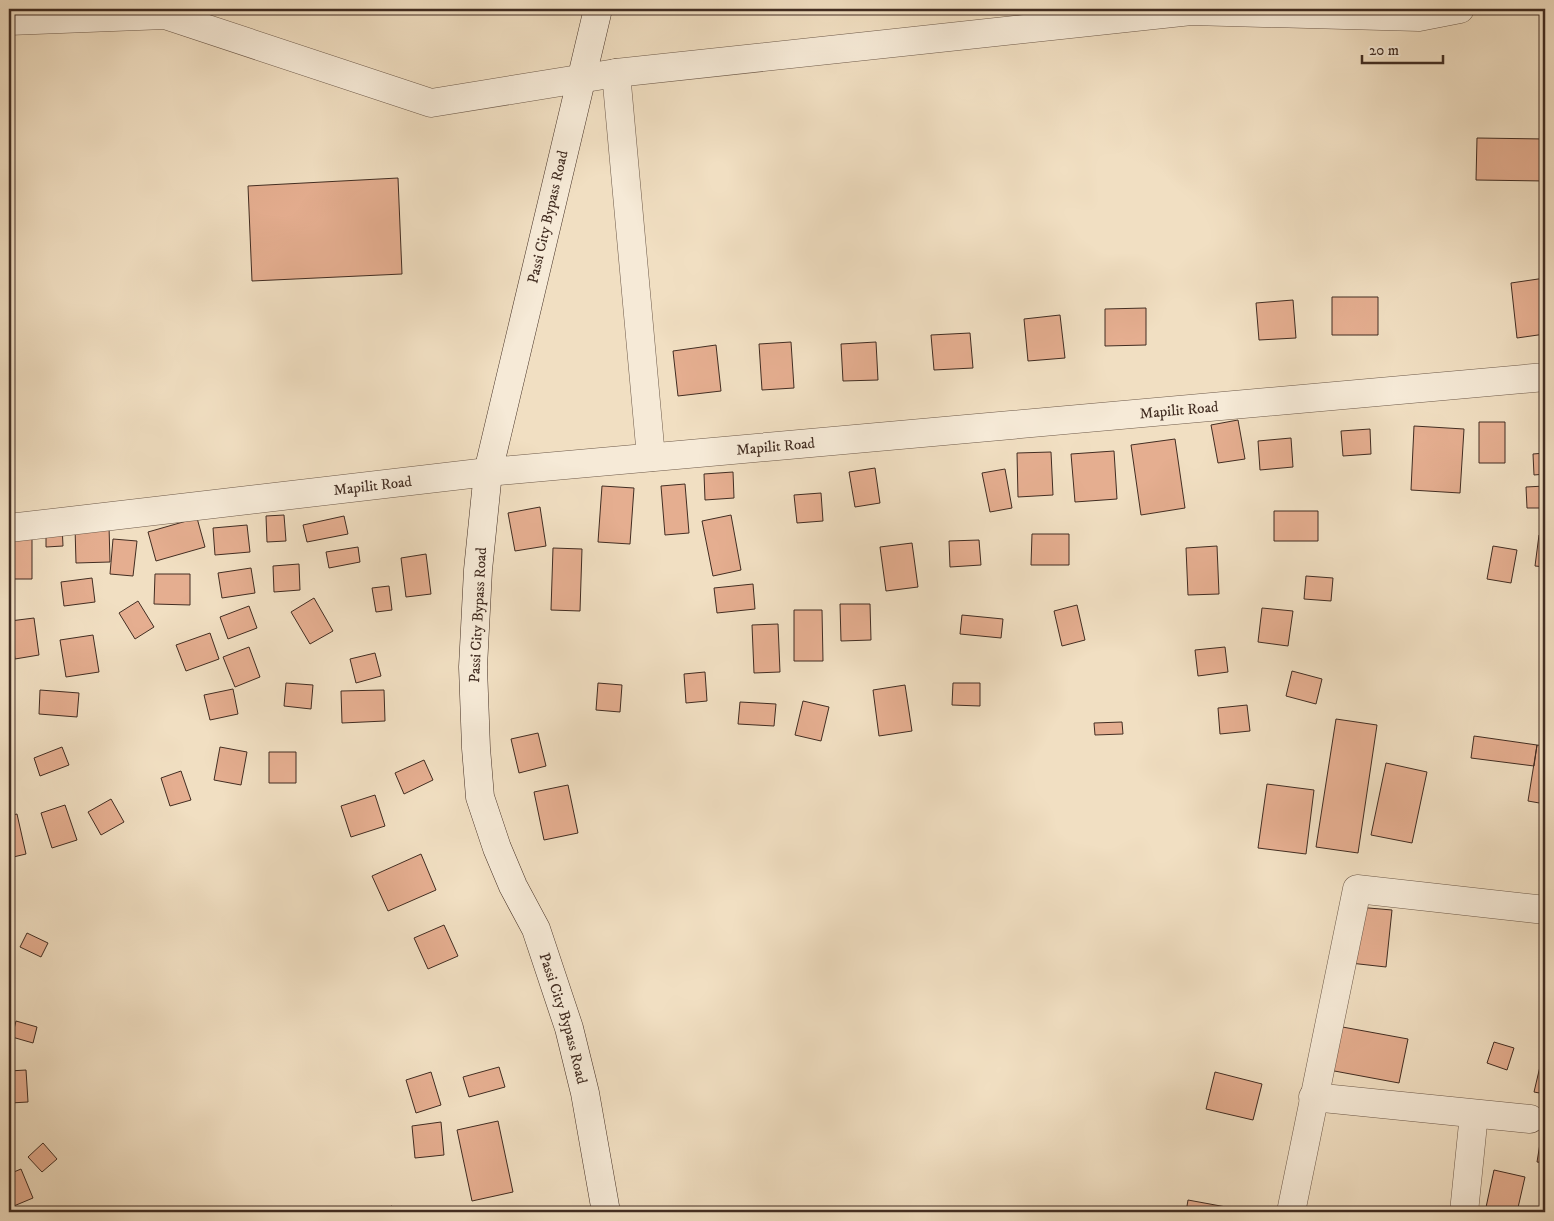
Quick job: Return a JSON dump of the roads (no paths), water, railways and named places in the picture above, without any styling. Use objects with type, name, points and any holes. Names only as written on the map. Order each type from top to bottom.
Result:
[{"type":"street","name":"Passi City Bypass Road","points":[[598,9],[488,472],[478,570],[473,667],[480,798],[496,848],[513,886],[536,929],[569,1028],[586,1093],[606,1212]]},
{"type":"street","points":[[9,21],[165,15],[431,103],[616,73],[1191,11],[1419,17],[1460,9]]},
{"type":"street","points":[[616,73],[651,457]]},
{"type":"street","name":"Mapilit Road","points":[[9,528],[488,472],[1545,377]]},
{"type":"street","points":[[1291,1212],[1357,889],[1545,910]]},
{"type":"street","points":[[1313,1097],[1530,1119]]},
{"type":"street","points":[[1464,1212],[1474,1114]]}]
